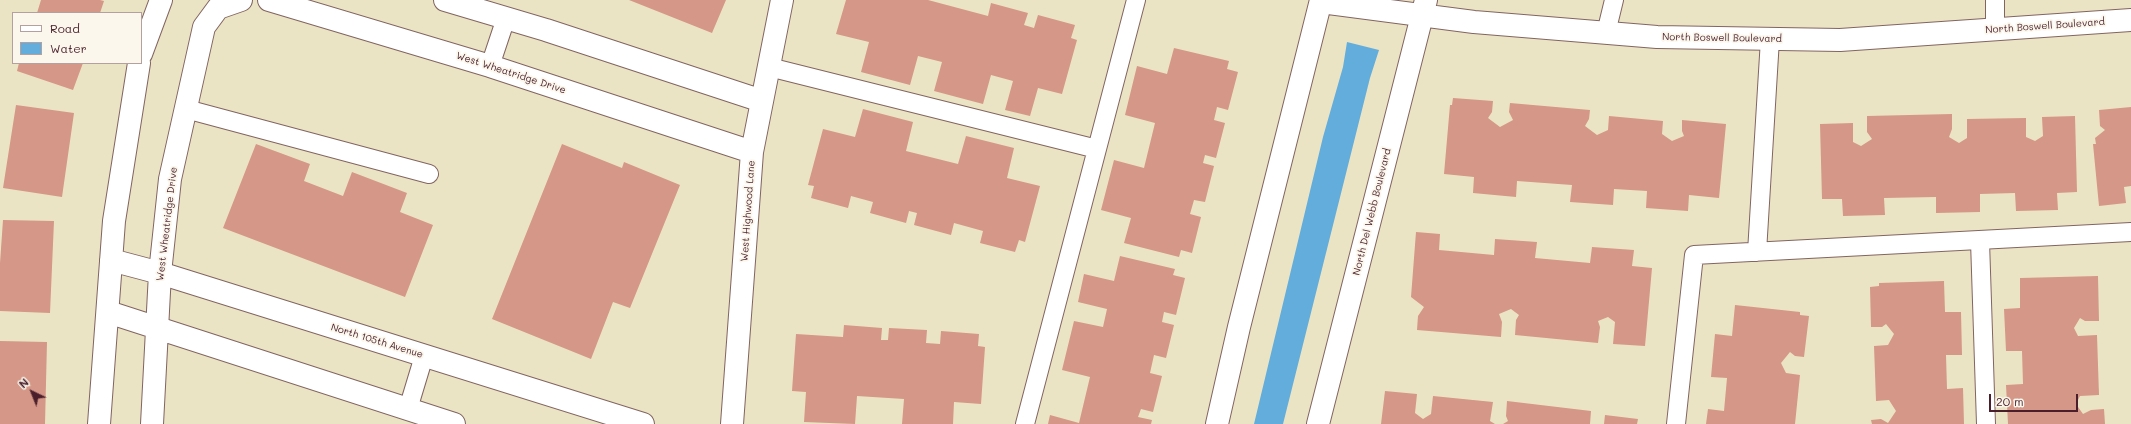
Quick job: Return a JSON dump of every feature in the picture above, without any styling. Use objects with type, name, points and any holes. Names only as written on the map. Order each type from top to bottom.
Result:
[{"type":"street","points":[[142,51],[161,0]]},
{"type":"street","name":"West Wheatridge Drive","points":[[152,424],[160,273],[170,179],[204,27],[214,4],[241,0]]},
{"type":"street","name":"West Wheatridge Drive","points":[[269,0],[490,66],[752,152]]},
{"type":"street","points":[[445,0],[506,18],[762,101]]},
{"type":"street","name":"West Highwood Lane","points":[[732,424],[752,152],[782,0]]},
{"type":"street","points":[[1217,424],[1239,327],[1319,1]]},
{"type":"street","name":"North Boswell Boulevard","points":[[1319,1],[1424,8],[1474,22],[1657,37],[1840,40],[2131,20]]},
{"type":"street","name":"North Del Webb Boulevard","points":[[1318,424],[1424,8]]},
{"type":"street","points":[[99,424],[115,214],[139,64]]},
{"type":"street","name":"North 105th Avenue","points":[[111,260],[160,273],[642,424]]},
{"type":"street","points":[[108,312],[454,424]]},
{"type":"lane","points":[[1025,424],[1136,0]]},
{"type":"lane","points":[[1606,33],[1614,0]]},
{"type":"lane","points":[[1995,0],[1995,29]]},
{"type":"lane","points":[[490,66],[506,18]]},
{"type":"lane","points":[[1758,252],[1770,38]]},
{"type":"lane","points":[[768,68],[1097,149]]},
{"type":"lane","points":[[186,109],[429,174]]},
{"type":"lane","points":[[1676,424],[1694,255],[2131,232]]},
{"type":"lane","points":[[1980,241],[1986,424]]},
{"type":"lane","points":[[408,409],[424,356]]},
{"type":"water","points":[[1347,42],[1379,50],[1370,78],[1283,424],[1254,424],[1323,137],[1343,67]]},
{"type":"building","points":[[41,0],[104,1],[100,12],[37,12]]},
{"type":"building","points":[[629,0],[726,0],[712,33]]},
{"type":"building","points":[[846,0],[928,0],[988,16],[991,3],[1028,13],[1024,25],[1034,28],[1038,15],[1075,25],[1071,38],[1077,40],[1062,94],[1038,88],[1030,116],[1005,110],[1013,81],[991,75],[983,104],[934,91],[942,62],[918,56],[910,85],[861,72],[869,42],[836,34]]},
{"type":"building","points":[[1174,48],[1229,61],[1227,69],[1238,72],[1228,110],[1217,107],[1214,120],[1225,123],[1216,158],[1205,155],[1203,163],[1214,166],[1205,202],[1194,200],[1190,214],[1201,217],[1192,253],[1181,250],[1179,257],[1124,243],[1131,218],[1101,210],[1114,160],[1144,168],[1155,123],[1125,115],[1137,66],[1167,74]]},
{"type":"building","points":[[19,64],[83,64],[73,90],[17,71]]},
{"type":"building","points":[[1453,98],[1493,101],[1492,112],[1488,118],[1500,127],[1513,120],[1509,112],[1510,103],[1590,110],[1589,119],[1585,126],[1597,135],[1608,130],[1609,116],[1663,121],[1662,134],[1672,141],[1684,136],[1682,131],[1682,120],[1726,124],[1719,198],[1689,195],[1688,211],[1646,208],[1647,191],[1614,189],[1613,205],[1570,202],[1572,185],[1517,181],[1516,197],[1473,193],[1474,177],[1444,174],[1450,105],[1452,105]]},
{"type":"building","points":[[16,105],[74,113],[62,197],[3,188]]},
{"type":"building","points":[[2131,107],[2131,186],[2124,187],[2126,203],[2099,206],[2093,144],[2096,144],[2095,138],[2105,130],[2100,126],[2099,110]]},
{"type":"building","points":[[863,109],[913,122],[906,151],[958,164],[966,136],[1014,148],[1007,178],[1040,186],[1025,242],[1019,240],[1015,252],[980,243],[983,231],[954,223],[951,235],[914,225],[917,213],[909,211],[906,223],[870,213],[873,202],[851,196],[848,208],[811,198],[814,186],[808,185],[823,129],[855,137]]},
{"type":"building","points":[[1952,114],[1952,129],[1949,137],[1959,143],[1967,138],[1967,119],[2026,118],[2026,137],[2035,141],[2043,136],[2042,117],[2075,116],[2077,192],[2057,193],[2058,210],[2016,211],[2015,193],[1980,194],[1980,212],[1936,213],[1936,197],[1884,198],[1885,215],[1843,216],[1842,199],[1822,199],[1820,124],[1853,123],[1853,142],[1861,146],[1872,139],[1867,132],[1867,116]]},
{"type":"building","points":[[256,144],[310,164],[304,181],[343,196],[352,172],[407,193],[400,212],[433,225],[405,297],[223,228]]},
{"type":"building","points":[[562,144],[622,168],[624,162],[680,185],[630,308],[613,302],[591,359],[492,319]]},
{"type":"building","points":[[3,220],[54,221],[50,313],[0,311],[0,263]]},
{"type":"building","points":[[1416,232],[1440,234],[1439,250],[1494,255],[1495,239],[1537,242],[1535,258],[1590,263],[1592,247],[1634,250],[1632,266],[1652,268],[1645,346],[1613,344],[1615,322],[1608,317],[1598,321],[1600,327],[1598,343],[1515,335],[1516,320],[1519,315],[1511,309],[1499,314],[1502,322],[1501,337],[1417,330],[1418,316],[1424,307],[1411,297]]},
{"type":"building","points":[[1120,256],[1175,269],[1173,275],[1185,278],[1176,315],[1164,312],[1162,322],[1174,325],[1166,358],[1154,355],[1150,373],[1162,376],[1153,412],[1141,409],[1138,417],[1152,420],[1151,424],[1048,424],[1050,415],[1079,423],[1090,377],[1062,370],[1074,321],[1103,327],[1107,309],[1078,302],[1084,274],[1114,281]]},
{"type":"building","points":[[2098,276],[2099,321],[2085,321],[2080,318],[2074,328],[2078,336],[2097,335],[2099,395],[2080,396],[2076,404],[2083,414],[2091,410],[2104,409],[2105,424],[2008,424],[2006,385],[2023,384],[2022,351],[2006,351],[2004,309],[2020,308],[2020,278]]},
{"type":"building","points":[[1944,281],[1945,312],[1961,312],[1962,355],[1946,355],[1947,389],[1963,388],[1964,424],[1872,424],[1871,420],[1881,419],[1888,423],[1896,411],[1889,400],[1876,401],[1874,346],[1888,345],[1894,334],[1886,324],[1882,327],[1871,327],[1870,287],[1879,286],[1879,283]]},
{"type":"building","points":[[1735,305],[1800,312],[1800,315],[1809,316],[1804,357],[1795,356],[1790,352],[1781,363],[1786,373],[1800,375],[1795,424],[1706,424],[1708,409],[1724,411],[1727,378],[1711,377],[1715,334],[1732,336]]},
{"type":"building","points":[[844,325],[882,328],[881,340],[888,340],[889,328],[927,330],[926,343],[940,344],[941,331],[979,334],[978,346],[985,347],[981,404],[954,402],[953,424],[902,424],[904,399],[857,396],[855,424],[804,422],[806,392],[792,391],[796,334],[843,337]]},
{"type":"building","points":[[0,341],[47,342],[45,424],[0,424]]},
{"type":"building","points":[[1385,391],[1417,394],[1415,413],[1423,419],[1431,414],[1433,396],[1493,402],[1490,421],[1495,424],[1381,424]]},
{"type":"building","points":[[1507,401],[1591,411],[1590,424],[1503,424],[1508,421],[1506,416]]},
{"type":"building","points":[[1605,415],[1638,419],[1637,424],[1604,424]]}]
